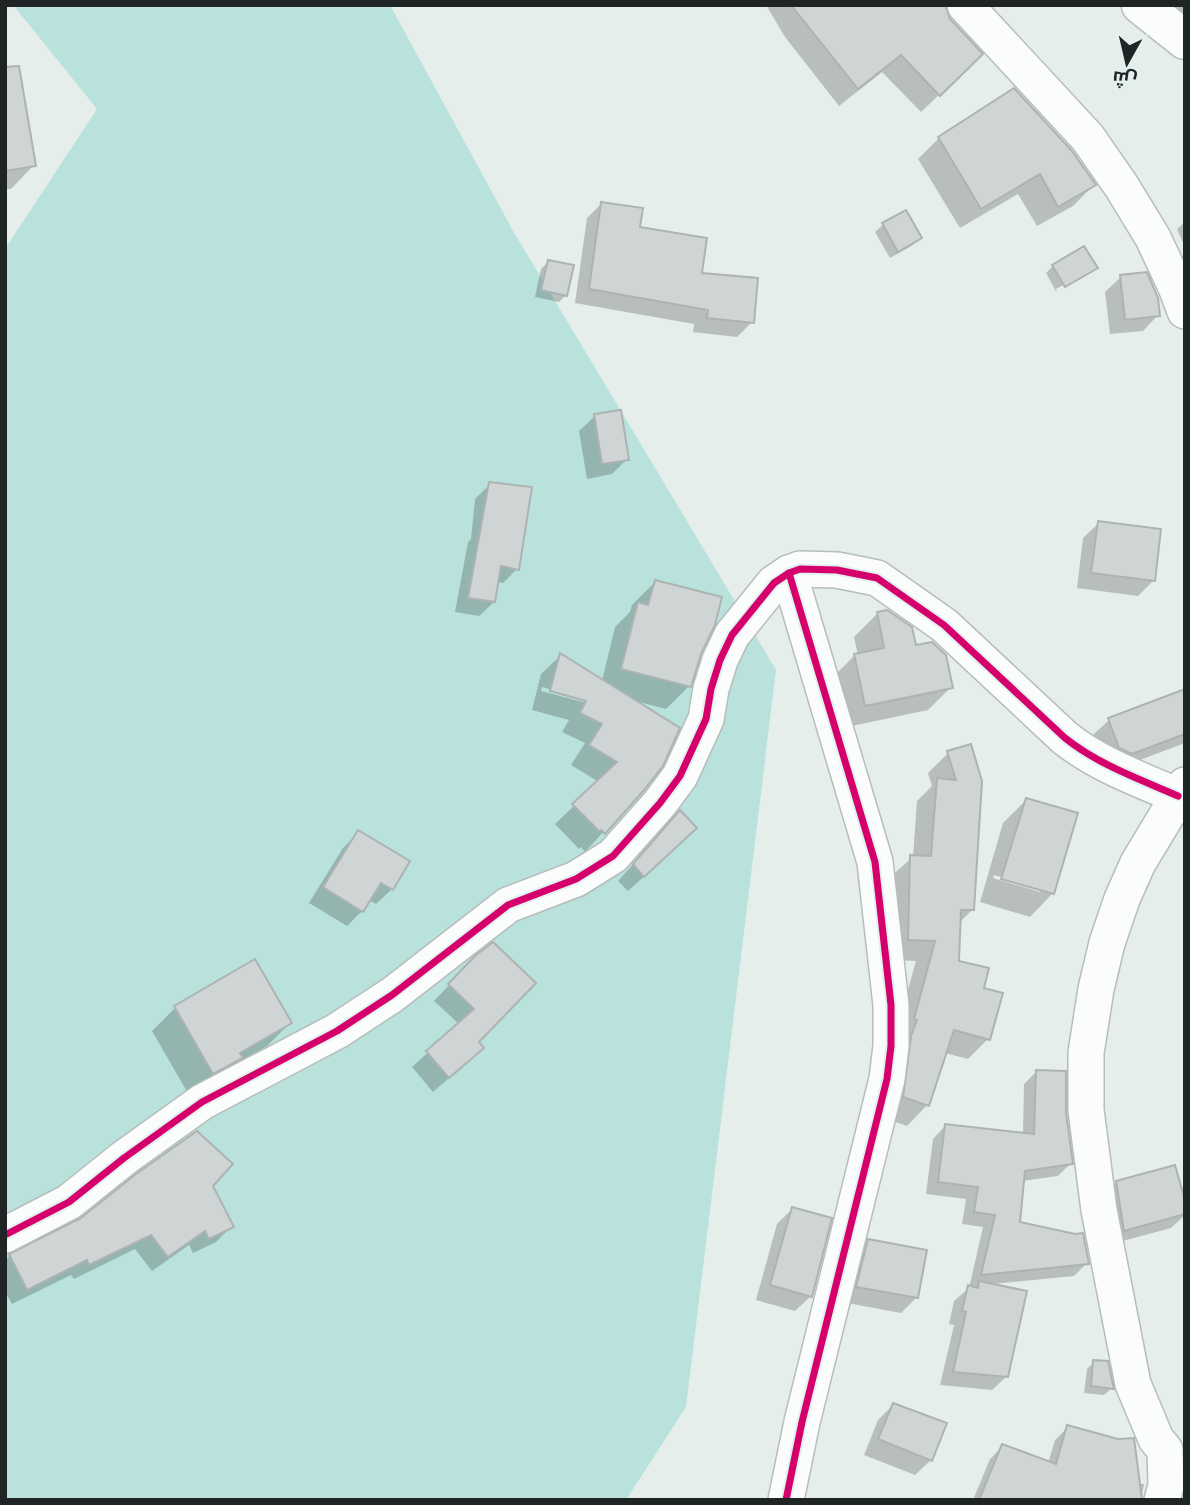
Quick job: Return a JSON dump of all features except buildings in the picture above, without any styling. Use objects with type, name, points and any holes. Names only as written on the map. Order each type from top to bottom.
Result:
[{"type":"main road","points":[[1141,5],[1185,40]]},
{"type":"street","points":[[965,5],[1088,138],[1153,238],[1185,311]]},
{"type":"street","points":[[5,1235],[69,1202],[124,1158],[202,1102],[337,1031],[391,995],[508,905],[576,879],[613,856],[680,776],[706,719],[711,689],[720,660],[732,635],[774,583],[789,572],[800,569],[837,570],[877,579],[944,625],[1084,753],[1107,766],[1181,790],[1138,863],[1122,899],[1107,943],[1096,989],[1086,1053],[1086,1110],[1099,1210],[1133,1384],[1156,1438],[1165,1450],[1166,1486],[1162,1500]]},
{"type":"street","points":[[786,1500],[808,1396],[887,1079],[891,1046],[891,1005],[875,862],[789,572]]},
{"type":"shaded area","points":[[13,5],[390,5],[512,229],[776,670],[686,1407],[626,1500],[5,1500],[5,249],[97,109]]},
{"type":"cycle path","points":[[5,1235],[69,1202],[124,1158],[202,1102],[337,1031],[392,995],[508,905],[576,879],[613,856],[680,776],[706,719],[711,689],[720,660],[732,635],[774,583],[789,573],[800,569],[837,570],[877,578],[944,625],[1078,748],[1120,771],[1178,796]]},
{"type":"cycle path","points":[[786,1500],[802,1422],[887,1079],[891,1046],[891,1005],[875,862],[789,573]]}]
